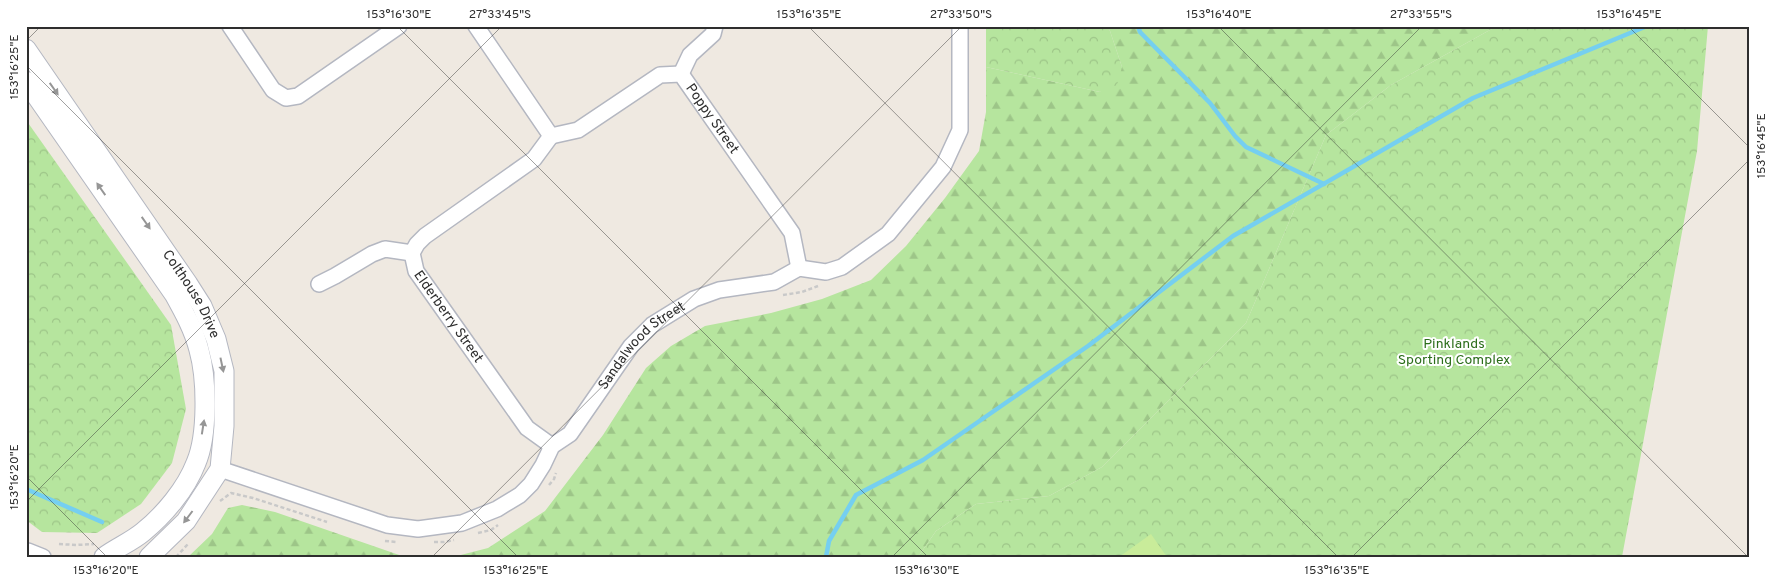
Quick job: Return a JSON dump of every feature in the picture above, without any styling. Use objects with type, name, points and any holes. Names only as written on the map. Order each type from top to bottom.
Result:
[{"type":"street","points":[[230,26],[273,90],[286,98],[298,96],[399,26]]},
{"type":"street","points":[[476,26],[551,136]]},
{"type":"street","points":[[681,74],[690,55],[713,34],[714,26]]},
{"type":"street","points":[[799,268],[826,272],[842,267],[888,234],[943,167],[960,130],[960,26]]},
{"type":"street","name":"Colthouse Drive","points":[[26,49],[202,306],[216,339],[224,371],[224,426],[220,469],[186,521],[148,557]]},
{"type":"street","name":"Poppy Street","points":[[551,136],[578,130],[660,75],[681,74],[792,233],[799,268]]},
{"type":"street","name":"Colthouse Drive","points":[[26,81],[174,294],[189,322],[199,350],[205,384],[205,422],[197,462],[186,485],[142,533],[101,550]]},
{"type":"street","name":"Elderberry Street","points":[[551,136],[534,159],[425,236],[412,253],[416,271],[527,428],[552,446]]},
{"type":"street","points":[[319,284],[372,254],[385,249],[412,253]]},
{"type":"street","name":"Sandalwood Street","points":[[220,469],[387,525],[418,529],[462,523],[497,509],[512,500],[531,484],[552,446],[570,434],[631,346],[652,325],[694,299],[719,290],[774,282],[799,268]]},
{"type":"street","points":[[197,462],[220,469]]},
{"type":"street","points":[[29,552],[43,557]]},
{"type":"path","points":[[59,544],[101,550]]},
{"type":"green space","points":[[986,26],[1107,26],[1122,67],[1117,85],[1100,92],[986,67]]},
{"type":"green space","points":[[1107,26],[1497,26],[1391,85],[1326,135],[1246,323],[1102,467],[1049,496],[976,504],[936,531],[918,557],[453,557],[488,548],[545,511],[603,435],[646,368],[671,346],[705,326],[771,313],[822,299],[871,280],[906,246],[945,198],[979,151],[986,112],[986,67],[1100,92],[1122,67]]},
{"type":"green space","name":"Pinklands Sporting Complex","points":[[1497,26],[1708,26],[1697,151],[1622,557],[918,557],[936,531],[976,504],[1049,496],[1102,467],[1246,323],[1326,135],[1391,85]]},
{"type":"green space","points":[[26,120],[171,325],[186,409],[172,463],[141,504],[97,533],[42,532],[26,520]]},
{"type":"green space","points":[[242,505],[275,512],[405,557],[188,557],[212,534],[228,508]]},
{"type":"green space","points":[[1151,534],[1167,557],[1119,557]]},
{"type":"waterway","points":[[1138,26],[1140,32],[1210,103],[1235,136],[1246,147],[1324,184]]},
{"type":"waterway","points":[[826,557],[829,541],[856,495],[923,460],[1088,346],[1233,236],[1473,98],[1647,26]]},
{"type":"waterway","points":[[26,489],[102,522]]}]
